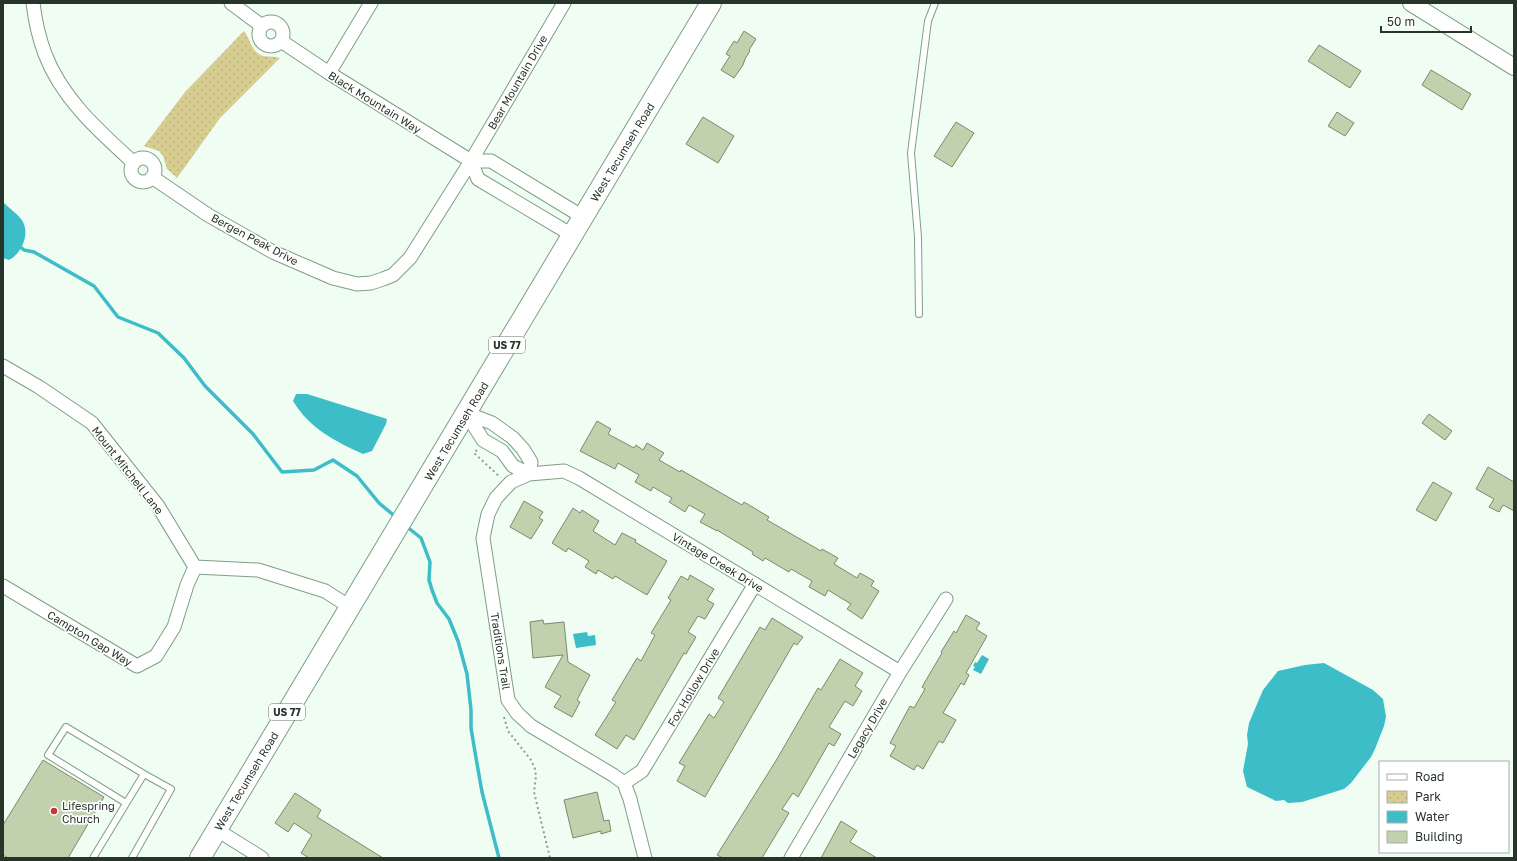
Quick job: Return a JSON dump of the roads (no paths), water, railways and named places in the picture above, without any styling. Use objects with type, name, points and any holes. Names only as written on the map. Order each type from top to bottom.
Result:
[{"type":"main road","name":"West Tecumseh Road","points":[[200,858],[711,3]]},
{"type":"street","name":"Bergen Peak Drive","points":[[33,3],[45,54],[65,89],[77,106],[93,124],[134,163],[141,159],[150,160],[155,167],[155,174],[152,177],[208,214],[273,252],[333,278],[357,284],[364,284],[392,275],[410,258],[471,161]]},
{"type":"street","name":"Black Mountain Way","points":[[231,3],[262,26],[268,22],[278,24],[282,28],[283,32],[280,41],[471,161]]},
{"type":"street","points":[[329,73],[371,3]]},
{"type":"street","name":"Bear Mountain Drive","points":[[471,161],[564,3]]},
{"type":"street","points":[[1411,3],[1428,7],[1514,67]]},
{"type":"street","points":[[572,235],[478,179],[471,161],[491,161],[583,217]]},
{"type":"street","name":"Mount Mitchell Lane","points":[[3,366],[39,387],[92,423],[158,506],[195,567]]},
{"type":"street","points":[[466,413],[492,423],[512,438],[523,449],[531,462],[530,474],[513,466],[502,451],[483,440],[466,413]]},
{"type":"street","name":"Vintage Creek Drive","points":[[530,474],[564,472],[579,478],[900,672]]},
{"type":"street","name":"Traditions Trail","points":[[530,474],[511,482],[496,498],[488,514],[483,538],[508,700],[517,713],[531,726],[624,783]]},
{"type":"street","points":[[195,567],[258,570],[325,591],[350,607]]},
{"type":"street","name":"Campton Gap Way","points":[[3,586],[138,666],[156,656],[174,627],[187,585],[195,567]]},
{"type":"street","name":"Fox Hollow Drive","points":[[624,783],[642,771],[755,584]]},
{"type":"street","name":"Legacy Drive","points":[[791,858],[900,672],[946,599]]},
{"type":"street","points":[[624,783],[630,799],[646,858]]},
{"type":"street","points":[[217,830],[262,858]]},
{"type":"lane","points":[[919,314],[918,237],[911,153],[928,21],[935,3]]},
{"type":"lane","points":[[126,803],[48,755],[66,727],[171,789],[132,858]]},
{"type":"lane","points":[[93,858],[144,774]]},
{"type":"water","points":[[3,202],[19,217],[25,227],[25,238],[21,249],[9,260],[3,258]]},
{"type":"water","points":[[296,394],[307,394],[387,419],[386,424],[372,451],[363,454],[333,439],[315,427],[293,401]]},
{"type":"water","points":[[587,632],[588,636],[595,635],[596,645],[576,648],[573,634]]},
{"type":"water","points":[[982,655],[989,659],[981,674],[973,670],[975,667],[973,666]]},
{"type":"water","points":[[1324,663],[1373,690],[1383,699],[1386,717],[1384,726],[1371,757],[1351,783],[1344,789],[1302,802],[1288,803],[1284,800],[1276,801],[1247,787],[1243,771],[1248,744],[1247,735],[1249,723],[1263,690],[1278,671],[1305,665]]},
{"type":"waterway","points":[[18,245],[24,250],[34,252],[94,286],[118,317],[158,333],[184,358],[205,386],[253,434],[282,472],[314,470],[333,460],[357,476],[379,503],[397,518]]},
{"type":"waterway","points":[[406,526],[421,538],[430,562],[429,580],[432,590],[437,603],[449,619],[458,641],[467,674],[471,710],[471,728],[482,792],[499,858]]},
{"type":"place","name":"Lifespring Church","points":[[54,811]]}]
